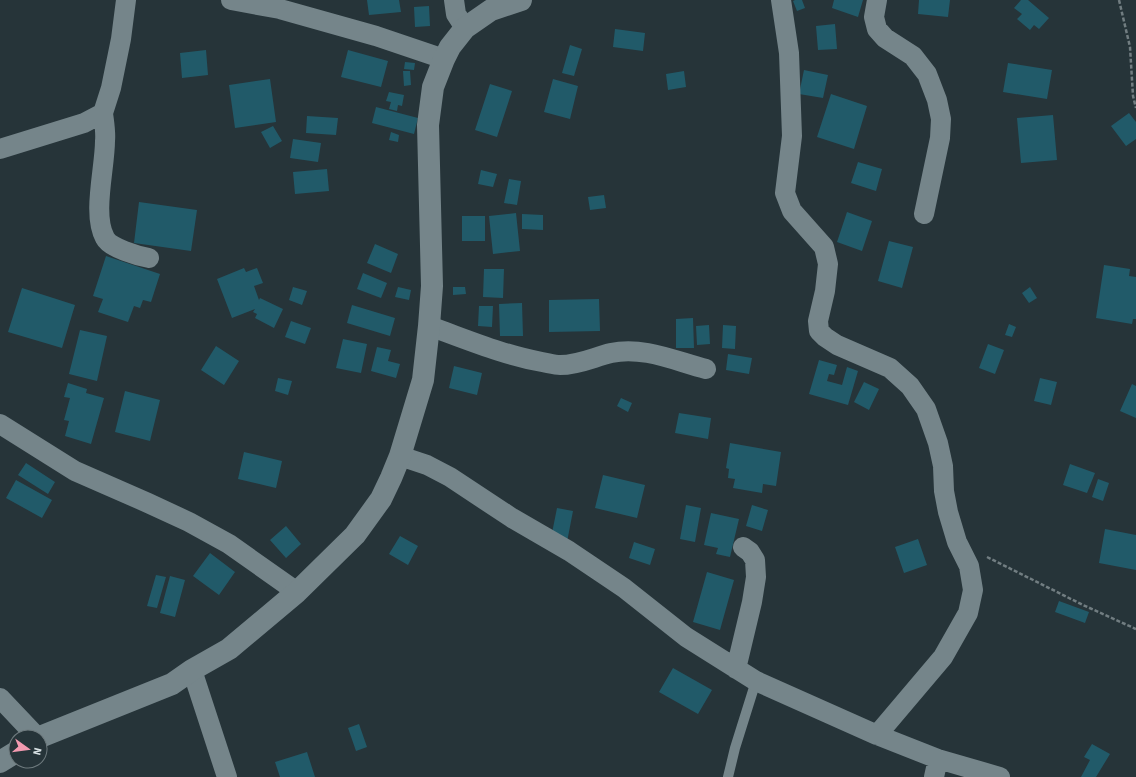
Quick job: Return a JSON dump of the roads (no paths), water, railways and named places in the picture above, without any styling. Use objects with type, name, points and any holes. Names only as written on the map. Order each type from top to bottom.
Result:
[{"type":"street","points":[[126,0],[121,38],[111,88],[103,114],[106,139],[99,202],[99,220],[105,239],[110,244],[134,254],[149,258]]},
{"type":"street","points":[[231,0],[280,9],[376,36],[444,59]]},
{"type":"street","points":[[454,0],[456,14],[465,28]]},
{"type":"street","points":[[48,734],[172,684],[192,670],[229,650],[297,592],[355,535],[381,499],[400,456],[423,380],[432,286],[428,125],[433,87],[450,47],[465,28],[491,10],[521,0]]},
{"type":"street","points":[[781,0],[789,53],[792,136],[785,193],[792,211],[824,247],[828,264],[825,291],[818,321],[819,331],[837,345],[890,368],[910,386],[926,409],[938,443],[943,466],[944,491],[948,512],[957,542],[969,566],[973,590],[968,613],[943,657],[877,735]]},
{"type":"street","points":[[877,0],[874,17],[877,29],[885,38],[913,56],[927,74],[937,100],[941,119],[940,138],[924,214]]},
{"type":"street","points":[[0,148],[84,123],[103,114]]},
{"type":"street","points":[[429,326],[484,346],[528,359],[560,365],[581,363],[610,353],[632,351],[656,355],[706,369]]},
{"type":"street","points":[[0,424],[74,471],[189,522],[229,544],[297,592]]},
{"type":"street","points":[[400,456],[427,465],[450,477],[512,518],[568,551],[624,588],[686,637],[756,681],[877,735],[936,768],[1000,777]]},
{"type":"street","points":[[736,669],[752,602],[756,577],[755,560],[750,552],[743,547]]},
{"type":"street","points":[[192,670],[227,777]]},
{"type":"street","points":[[0,698],[29,729]]},
{"type":"lane","points":[[728,777],[735,748],[756,681]]}]
